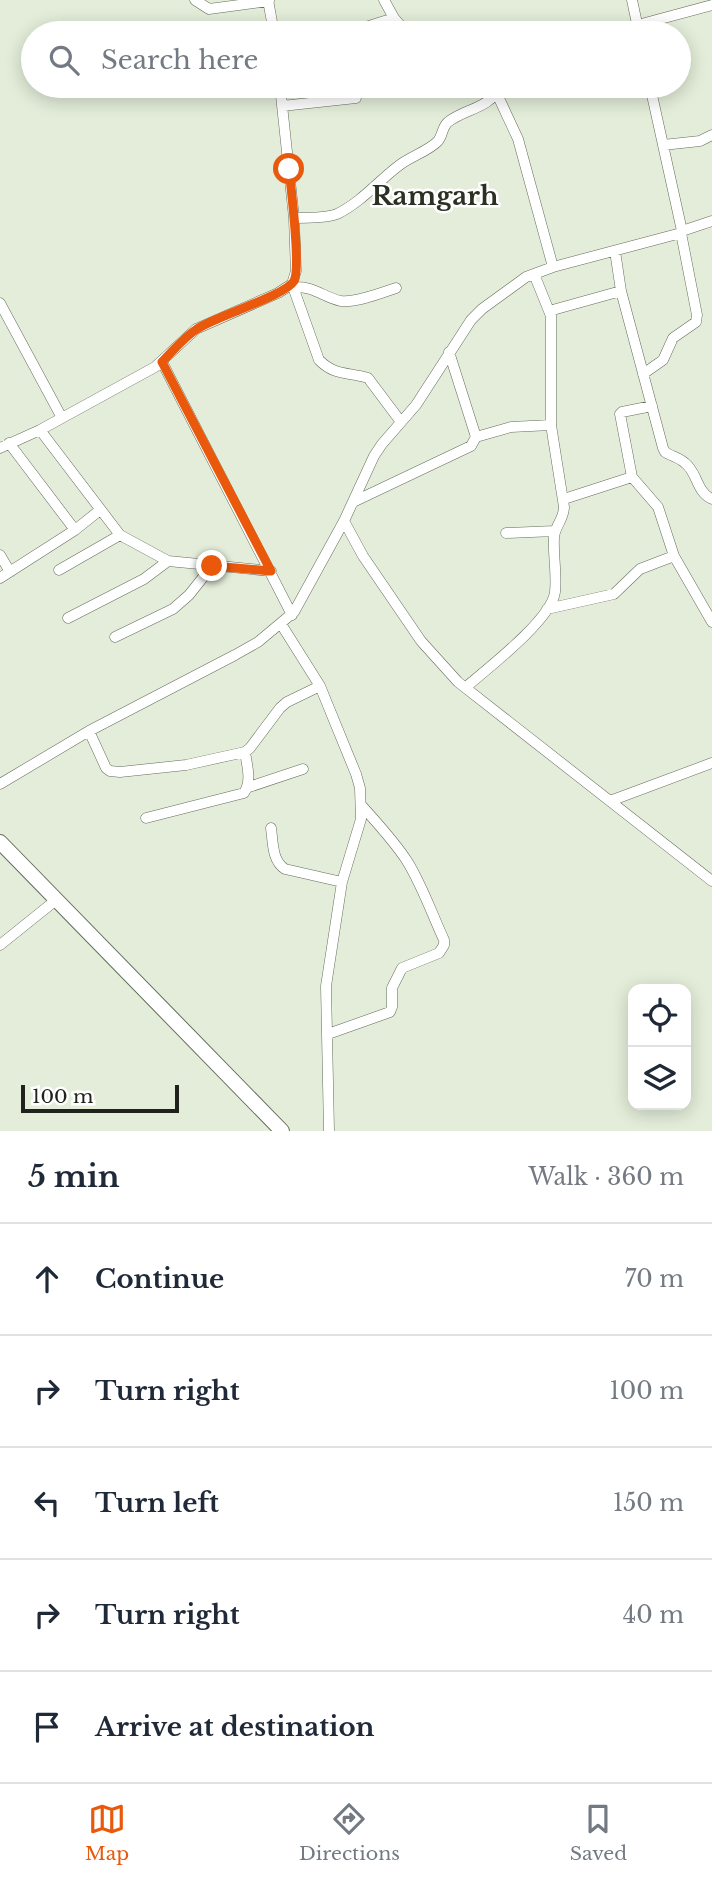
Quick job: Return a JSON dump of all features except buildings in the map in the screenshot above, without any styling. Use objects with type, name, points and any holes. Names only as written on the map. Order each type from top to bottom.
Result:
[{"type":"main road","points":[[0,842],[277,1128]]},
{"type":"street","points":[[195,0],[208,9],[268,0],[272,21]]},
{"type":"street","points":[[384,0],[394,19],[387,21]]},
{"type":"street","points":[[632,0],[636,21]]},
{"type":"street","points":[[663,21],[712,5]]},
{"type":"street","points":[[281,98],[294,218],[296,271],[293,285],[319,360],[334,372],[368,378],[401,422]]},
{"type":"street","points":[[282,106],[356,98]]},
{"type":"street","points":[[294,218],[337,214],[403,163],[439,141],[444,127],[450,121],[479,107],[489,98]]},
{"type":"street","points":[[501,98],[519,139],[553,267]]},
{"type":"street","points":[[643,374],[663,360],[669,342],[696,322],[697,315],[653,98]]},
{"type":"street","points":[[663,145],[699,141],[712,135]]},
{"type":"street","points":[[0,784],[89,731],[258,642],[293,613],[342,525],[374,456],[416,405],[463,329],[482,309],[526,277],[712,221]]},
{"type":"street","points":[[615,251],[621,290],[664,452],[683,461],[705,496],[712,499]]},
{"type":"street","points":[[466,687],[518,643],[547,609],[555,593],[555,531],[565,513],[551,425],[551,323],[534,274]]},
{"type":"street","points":[[75,530],[5,446],[40,430],[162,362],[196,329],[293,285],[315,290],[340,301],[350,301],[396,288]]},
{"type":"street","points":[[549,311],[621,290]]},
{"type":"street","points":[[0,303],[62,418]]},
{"type":"street","points":[[449,352],[476,437]]},
{"type":"street","points":[[162,362],[293,613]]},
{"type":"street","points":[[652,406],[620,414],[632,477],[658,508],[674,556],[712,622]]},
{"type":"street","points":[[353,502],[465,450],[476,437],[511,427],[551,425]]},
{"type":"street","points":[[40,430],[120,535],[168,561],[271,571]]},
{"type":"street","points":[[564,499],[632,477]]},
{"type":"street","points":[[0,555],[5,575],[75,530],[100,510]]},
{"type":"street","points":[[342,525],[421,641],[458,682],[712,881]]},
{"type":"street","points":[[506,533],[555,531]]},
{"type":"street","points":[[59,570],[120,535]]},
{"type":"street","points":[[547,609],[614,594],[640,569],[674,556]]},
{"type":"street","points":[[68,618],[144,579],[168,561]]},
{"type":"street","points":[[115,637],[173,609],[212,566]]},
{"type":"street","points":[[281,624],[320,686],[356,774],[362,806],[342,882],[326,986],[329,1131]]},
{"type":"street","points":[[89,731],[106,768],[116,772],[186,765],[245,752],[280,708],[320,686]]},
{"type":"street","points":[[245,752],[248,787]]},
{"type":"street","points":[[610,801],[712,763]]},
{"type":"street","points":[[146,818],[241,795],[248,787],[303,769]]},
{"type":"street","points":[[328,1034],[390,1012],[392,988],[402,968],[439,953],[444,945],[424,894],[407,862],[393,841],[362,806]]},
{"type":"street","points":[[271,828],[279,866],[342,882]]},
{"type":"street","points":[[0,945],[56,900]]},
{"type":"district","name":"Ramgarh","points":[[435,196]]},
{"type":"route","points":[[212,566],[271,571],[162,362],[188,335],[206,323],[278,293],[292,284],[296,271],[289,169]]}]
